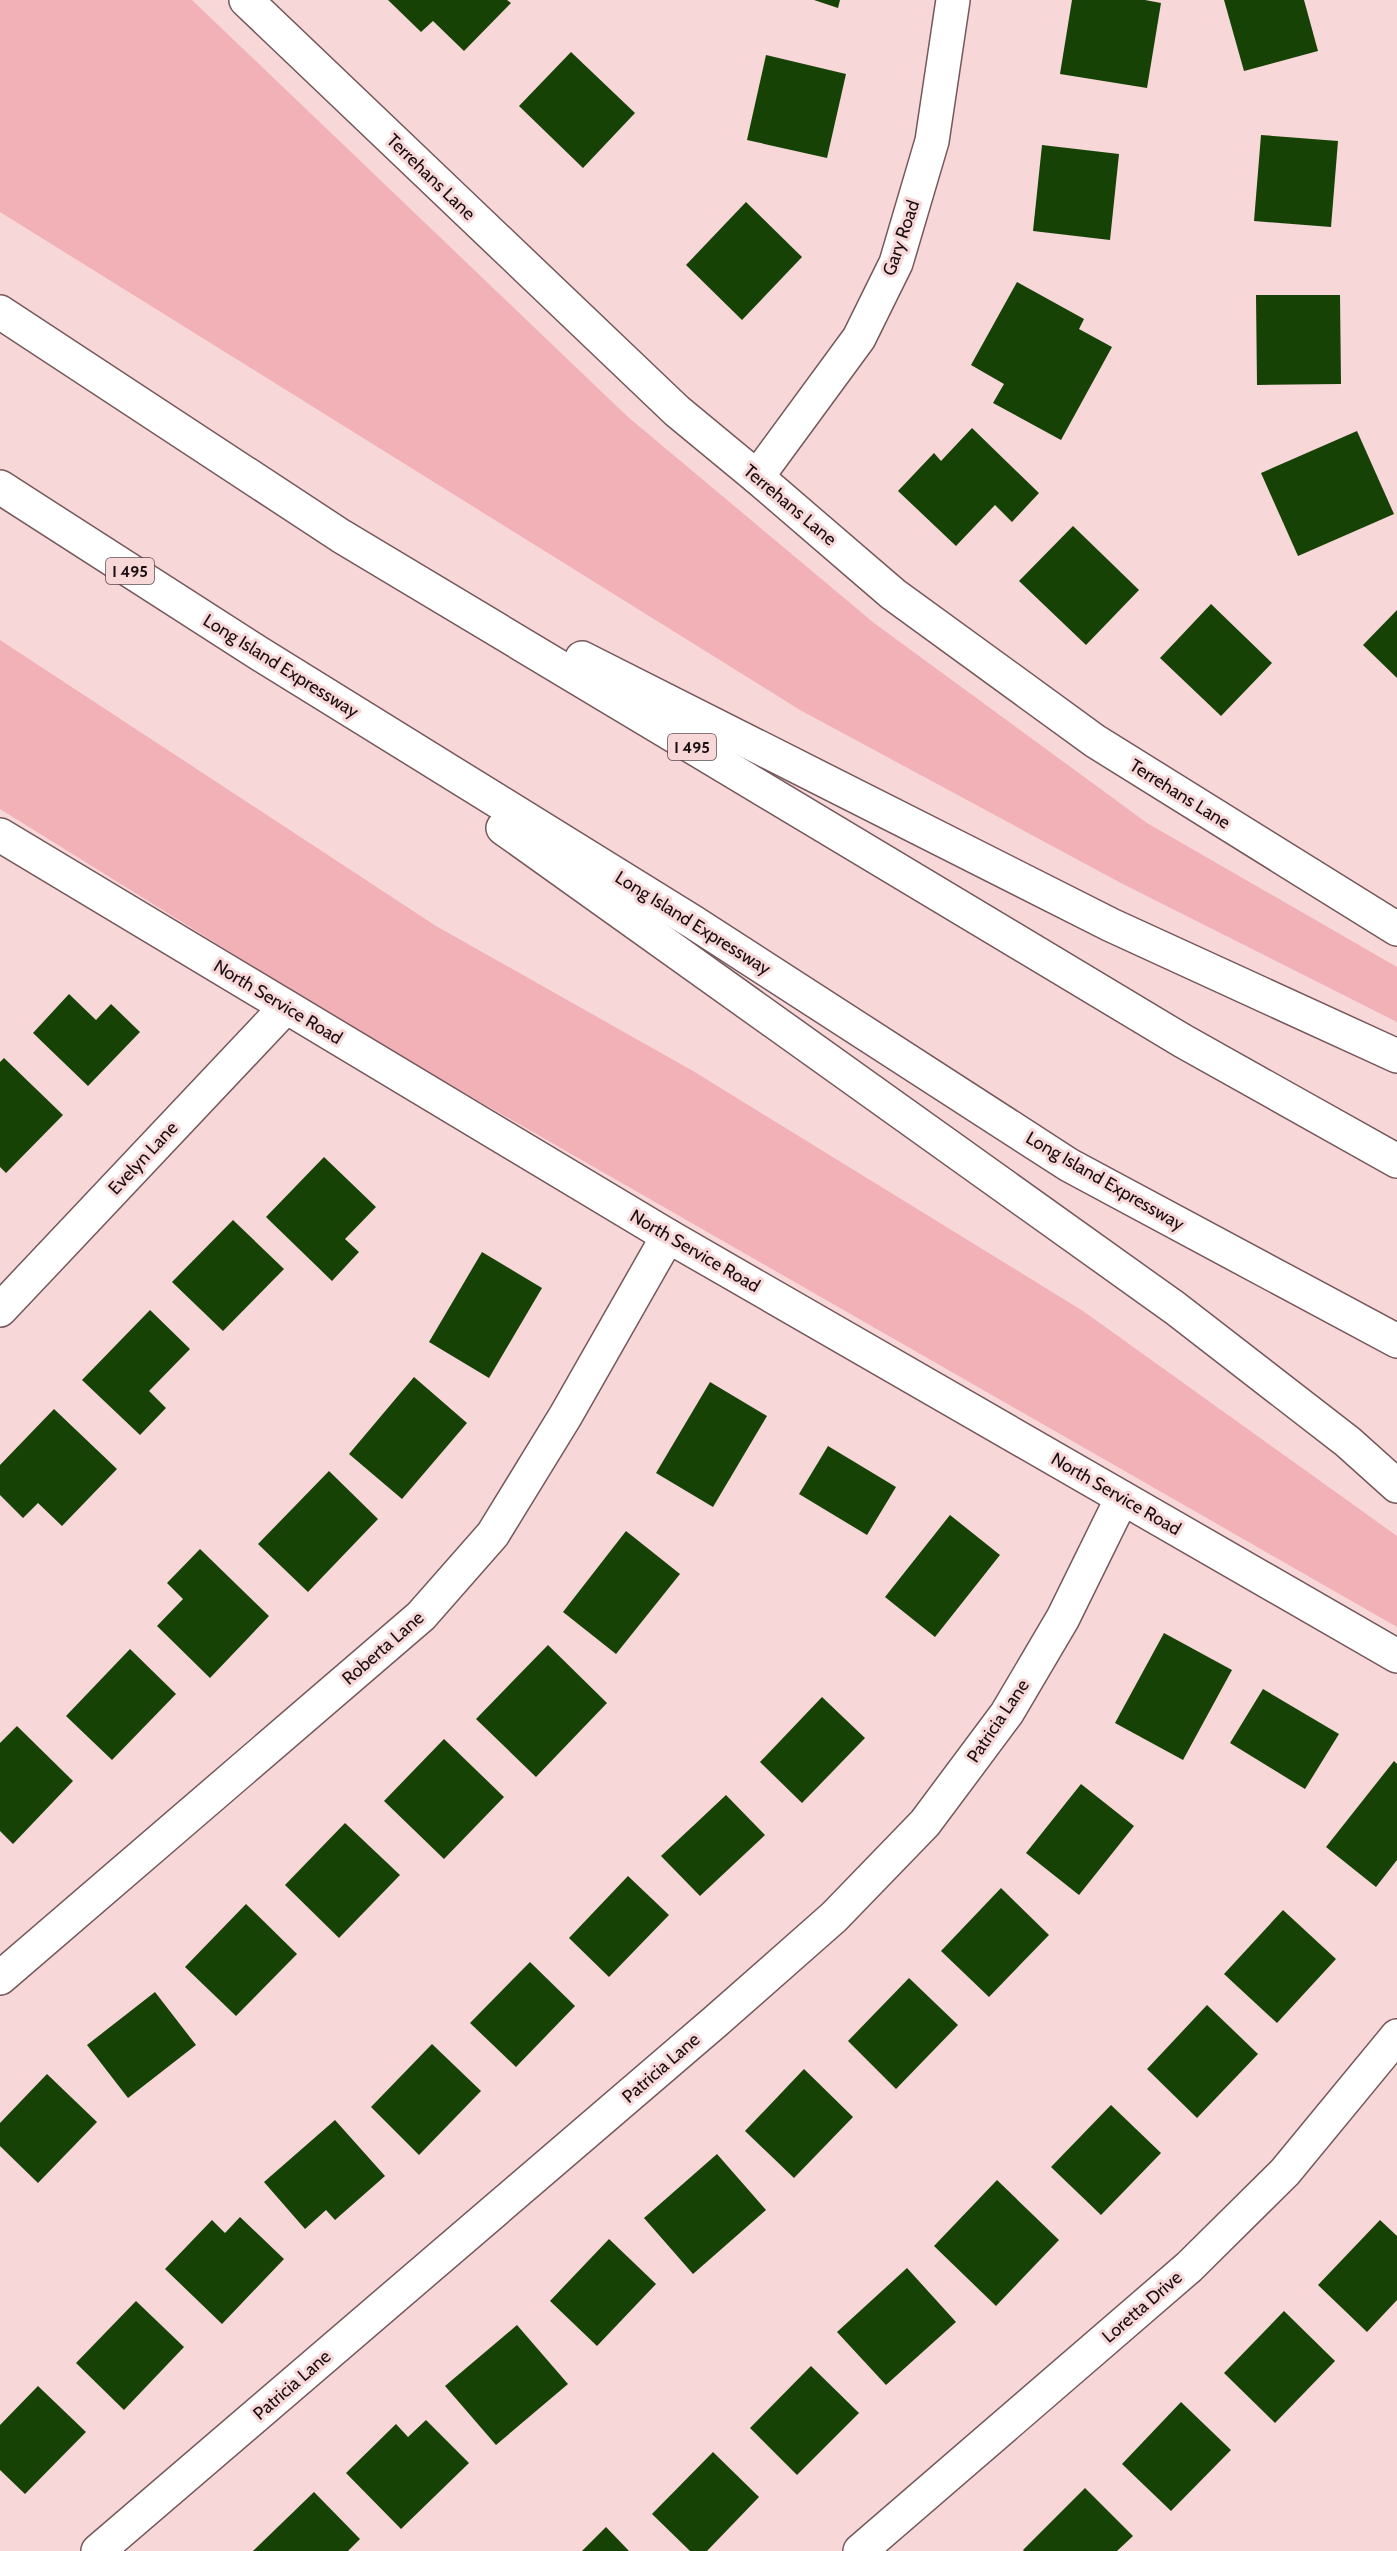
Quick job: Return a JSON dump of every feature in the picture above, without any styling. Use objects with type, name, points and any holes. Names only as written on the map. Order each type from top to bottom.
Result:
[{"type":"main road","name":"Terrehans Lane","points":[[246,0],[677,411],[893,594],[1095,741],[1397,929]]},
{"type":"main road","name":"Gary Road","points":[[757,477],[859,338],[896,263],[932,141],[953,0]]},
{"type":"main road","name":"I 495","points":[[0,312],[341,536],[1183,1041],[1397,1161]]},
{"type":"main road","name":"Long Island Expressway","points":[[0,487],[260,654],[693,922],[1069,1165],[1397,1341]]},
{"type":"main road","points":[[341,536],[1111,925],[1397,1056]]},
{"type":"main road","points":[[260,654],[1175,1308],[1348,1442],[1397,1486]]},
{"type":"main road","name":"North Service Road","points":[[0,835],[668,1236],[1397,1656]]},
{"type":"main road","name":"Evelyn Lane","points":[[0,1310],[286,1007]]},
{"type":"main road","name":"Roberta Lane","points":[[0,1978],[421,1616],[494,1534],[566,1415],[668,1236]]},
{"type":"main road","name":"Patricia Lane","points":[[98,2551],[834,1917],[925,1823],[1007,1713],[1063,1618],[1122,1498]]},
{"type":"main road","name":"Loretta Drive","points":[[860,2551],[1189,2267],[1285,2172],[1397,2036]]},
{"type":"shaded area","points":[[0,0],[192,0],[628,417],[874,623],[1147,823],[1397,967],[1397,1022],[1119,882],[800,710],[0,212]]},
{"type":"shaded area","points":[[0,640],[436,926],[693,1071],[1083,1311],[1397,1536],[1397,1627],[367,1037],[0,809]]},
{"type":"building","points":[[388,0],[507,0],[511,3],[464,51],[433,21],[421,32]]},
{"type":"building","points":[[814,0],[840,0],[838,8]]},
{"type":"building","points":[[1072,0],[1145,0],[1161,3],[1147,88],[1060,74]]},
{"type":"building","points":[[1224,0],[1304,0],[1318,51],[1244,71]]},
{"type":"building","points":[[571,52],[635,113],[583,168],[519,106]]},
{"type":"building","points":[[766,55],[846,74],[827,158],[747,140]]},
{"type":"building","points":[[1261,135],[1338,141],[1331,227],[1254,221]]},
{"type":"building","points":[[1042,145],[1119,154],[1110,240],[1033,231]]},
{"type":"building","points":[[746,202],[802,257],[742,320],[686,265]]},
{"type":"building","points":[[1017,282],[1084,319],[1079,329],[1112,347],[1061,440],[993,403],[1004,384],[971,365]]},
{"type":"building","points":[[1256,295],[1340,295],[1341,384],[1257,385]]},
{"type":"building","points":[[972,428],[1039,493],[1012,522],[995,505],[956,546],[898,491],[934,453],[941,461]]},
{"type":"building","points":[[1357,431],[1394,514],[1298,556],[1261,473]]},
{"type":"building","points":[[1073,526],[1139,590],[1086,645],[1019,581]]},
{"type":"building","points":[[1211,604],[1272,663],[1221,716],[1160,658]]},
{"type":"building","points":[[1397,610],[1397,678],[1363,645]]},
{"type":"building","points":[[69,994],[96,1020],[111,1004],[140,1032],[88,1086],[33,1033]]},
{"type":"building","points":[[4,1058],[63,1115],[6,1173],[0,1167],[0,1062]]},
{"type":"building","points":[[324,1157],[376,1207],[345,1239],[359,1252],[332,1281],[266,1217]]},
{"type":"building","points":[[233,1220],[284,1269],[223,1331],[172,1282]]},
{"type":"building","points":[[482,1252],[542,1288],[489,1378],[429,1342]]},
{"type":"building","points":[[150,1310],[190,1349],[149,1391],[166,1408],[140,1435],[82,1380]]},
{"type":"building","points":[[414,1377],[467,1423],[402,1499],[349,1454]]},
{"type":"building","points":[[710,1382],[767,1416],[713,1507],[656,1473]]},
{"type":"building","points":[[54,1409],[117,1469],[62,1526],[38,1503],[23,1518],[0,1495],[0,1465]]},
{"type":"building","points":[[828,1446],[896,1487],[867,1535],[799,1494]]},
{"type":"building","points":[[329,1471],[378,1519],[308,1592],[258,1544]]},
{"type":"building","points":[[950,1515],[1000,1555],[935,1637],[885,1597]]},
{"type":"building","points":[[626,1531],[680,1574],[616,1654],[563,1612]]},
{"type":"building","points":[[200,1549],[269,1616],[210,1678],[157,1626],[183,1599],[167,1583]]},
{"type":"building","points":[[1164,1633],[1232,1670],[1183,1760],[1115,1723]]},
{"type":"building","points":[[548,1645],[607,1703],[536,1777],[476,1719]]},
{"type":"building","points":[[130,1649],[176,1694],[112,1760],[66,1716]]},
{"type":"building","points":[[1263,1689],[1339,1734],[1305,1789],[1230,1743]]},
{"type":"building","points":[[822,1697],[865,1738],[802,1803],[760,1762]]},
{"type":"building","points":[[17,1726],[73,1781],[13,1844],[0,1831],[0,1743]]},
{"type":"building","points":[[444,1739],[504,1797],[444,1859],[384,1801]]},
{"type":"building","points":[[1394,1761],[1397,1764],[1397,1860],[1376,1887],[1326,1847]]},
{"type":"building","points":[[1081,1784],[1134,1826],[1079,1895],[1026,1853]]},
{"type":"building","points":[[726,1795],[765,1835],[700,1896],[661,1856]]},
{"type":"building","points":[[345,1823],[400,1875],[339,1938],[285,1885]]},
{"type":"building","points":[[628,1876],[669,1915],[609,1977],[569,1938]]},
{"type":"building","points":[[1001,1888],[1049,1935],[989,1997],[941,1951]]},
{"type":"building","points":[[246,1904],[297,1954],[236,2016],[185,1967]]},
{"type":"building","points":[[1283,1910],[1336,1959],[1277,2023],[1224,1974]]},
{"type":"building","points":[[530,1962],[575,2006],[516,2067],[470,2023]]},
{"type":"building","points":[[909,1978],[958,2025],[896,2089],[848,2041]]},
{"type":"building","points":[[155,1992],[196,2045],[128,2098],[87,2045]]},
{"type":"building","points":[[1207,2005],[1258,2054],[1197,2118],[1147,2069]]},
{"type":"building","points":[[432,2044],[481,2091],[419,2155],[371,2107]]},
{"type":"building","points":[[804,2069],[853,2117],[794,2178],[745,2131]]},
{"type":"building","points":[[47,2074],[97,2122],[38,2183],[0,2146],[0,2123]]},
{"type":"building","points":[[1111,2105],[1161,2153],[1101,2215],[1051,2167]]},
{"type":"building","points":[[335,2120],[385,2176],[335,2220],[326,2210],[305,2229],[264,2182]]},
{"type":"building","points":[[717,2154],[766,2210],[693,2274],[644,2218]]},
{"type":"building","points":[[997,2180],[1059,2240],[996,2306],[934,2246]]},
{"type":"building","points":[[240,2217],[284,2259],[222,2324],[165,2269],[212,2220],[225,2233]]},
{"type":"building","points":[[1380,2220],[1397,2236],[1397,2300],[1367,2332],[1318,2285]]},
{"type":"building","points":[[609,2239],[656,2284],[597,2346],[550,2301]]},
{"type":"building","points":[[907,2268],[956,2322],[886,2385],[837,2332]]},
{"type":"building","points":[[136,2301],[184,2347],[124,2410],[76,2363]]},
{"type":"building","points":[[1284,2311],[1335,2361],[1275,2423],[1224,2373]]},
{"type":"building","points":[[517,2325],[568,2384],[496,2445],[445,2386]]},
{"type":"building","points":[[811,2366],[859,2413],[797,2475],[750,2428]]},
{"type":"building","points":[[38,2386],[86,2432],[25,2494],[0,2470],[0,2425]]},
{"type":"building","points":[[1181,2402],[1231,2450],[1171,2511],[1122,2464]]},
{"type":"building","points":[[426,2420],[469,2463],[401,2529],[346,2473],[396,2424],[408,2437]]},
{"type":"building","points":[[713,2452],[759,2497],[707,2551],[690,2551],[652,2514]]},
{"type":"building","points":[[1085,2488],[1133,2536],[1117,2551],[1024,2551],[1023,2550]]},
{"type":"building","points":[[314,2492],[360,2539],[348,2551],[253,2551]]},
{"type":"building","points":[[606,2527],[629,2551],[582,2551]]}]
